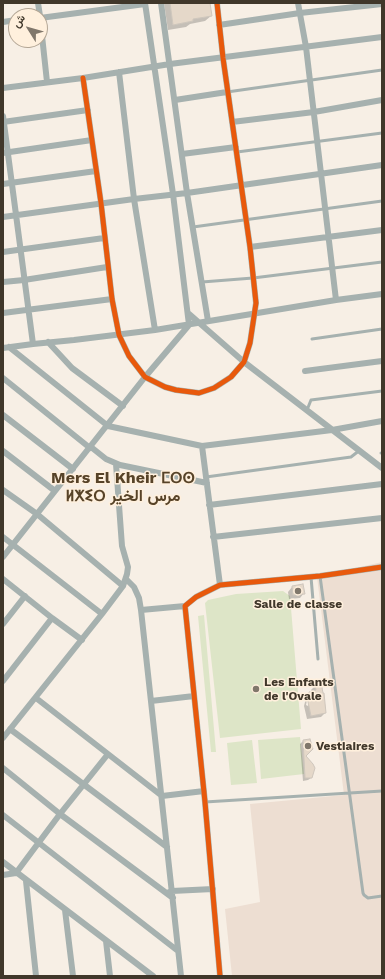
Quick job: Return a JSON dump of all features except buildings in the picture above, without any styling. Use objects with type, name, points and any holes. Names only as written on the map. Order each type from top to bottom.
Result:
[{"type":"street","points":[[3,557],[108,426],[145,377],[189,324],[173,194],[145,3],[48,16]]},
{"type":"street","points":[[161,3],[187,193],[208,321]]},
{"type":"street","points":[[83,78],[107,267],[119,335],[129,356],[145,377],[164,387],[199,393],[221,385],[231,377],[244,362],[250,343],[256,303],[250,247],[227,92],[217,3]]},
{"type":"street","points":[[298,3],[306,47],[336,300]]},
{"type":"street","points":[[219,25],[300,13],[382,4]]},
{"type":"street","points":[[3,88],[83,78],[154,66],[382,37]]},
{"type":"street","points":[[43,48],[47,82]]},
{"type":"street","points":[[119,72],[134,199],[155,330]]},
{"type":"street","points":[[175,100],[227,92]]},
{"type":"street","points":[[232,122],[314,112],[382,100]]},
{"type":"street","points":[[33,344],[20,250],[13,182],[5,152],[3,120],[88,110]]},
{"type":"street","points":[[5,152],[92,140]]},
{"type":"street","points":[[182,154],[236,149]]},
{"type":"street","points":[[3,217],[100,203],[241,186],[382,165]]},
{"type":"street","points":[[3,184],[96,171]]},
{"type":"street","points":[[250,247],[382,230]]},
{"type":"street","points":[[3,252],[104,238]]},
{"type":"street","points":[[3,282],[107,267]]},
{"type":"street","points":[[6,348],[155,330],[336,300],[382,294]]},
{"type":"street","points":[[3,313],[112,299]]},
{"type":"street","points":[[188,313],[244,362],[382,468]]},
{"type":"street","points":[[48,342],[72,368],[123,406]]},
{"type":"street","points":[[6,348],[108,426],[202,446],[332,430],[382,421]]},
{"type":"street","points":[[305,371],[382,361]]},
{"type":"street","points":[[3,378],[90,448],[106,459],[116,464],[206,480]]},
{"type":"street","points":[[3,415],[73,469]]},
{"type":"street","points":[[202,446],[220,585]]},
{"type":"street","points":[[3,451],[55,491]]},
{"type":"street","points":[[3,738],[82,640],[123,586],[126,579],[128,567],[122,546],[116,464]]},
{"type":"street","points":[[209,505],[382,484]]},
{"type":"street","points":[[3,490],[36,514],[123,586]]},
{"type":"street","points":[[213,538],[382,518]]},
{"type":"street","points":[[3,537],[102,614]]},
{"type":"street","points":[[141,610],[185,606],[196,597],[220,585],[311,577],[382,567]]},
{"type":"street","points":[[3,578],[52,618],[82,640]]},
{"type":"street","points":[[126,579],[134,587],[139,598],[141,610],[162,796],[167,847],[169,892]]},
{"type":"street","points":[[3,624],[25,596]]},
{"type":"street","points":[[185,606],[204,791],[220,976]]},
{"type":"street","points":[[3,681],[52,618]]},
{"type":"street","points":[[151,701],[194,696]]},
{"type":"street","points":[[36,698],[162,796],[204,791]]},
{"type":"street","points":[[10,729],[167,847]]},
{"type":"street","points":[[3,875],[16,873],[60,814],[108,754]]},
{"type":"street","points":[[3,768],[60,814],[169,892],[173,898],[180,976]]},
{"type":"street","points":[[3,815],[178,951]]},
{"type":"street","points":[[3,862],[145,973],[153,976]]},
{"type":"street","points":[[26,881],[36,976]]},
{"type":"street","points":[[169,892],[213,889]]},
{"type":"street","points":[[66,910],[73,976]]},
{"type":"street","points":[[106,941],[110,976]]},
{"type":"lane","points":[[227,92],[382,70]]},
{"type":"lane","points":[[236,149],[317,142],[382,132]]},
{"type":"lane","points":[[193,227],[382,201]]},
{"type":"lane","points":[[202,282],[253,278],[382,262]]},
{"type":"lane","points":[[312,339],[382,329]]},
{"type":"lane","points":[[307,410],[311,400],[382,391]]},
{"type":"lane","points":[[206,480],[351,457],[360,450]]},
{"type":"lane","points":[[320,576],[363,893],[364,896],[368,898],[382,896]]},
{"type":"lane","points":[[311,577],[318,660]]},
{"type":"lane","points":[[205,802],[382,791]]},
{"type":"shaded area","points":[[382,562],[382,976],[232,976],[225,909],[260,902],[250,804],[344,795],[317,577]]},
{"type":"green space","name":"Les Enfants de l'Ovale","points":[[283,591],[290,596],[301,729],[220,738],[205,603],[208,600],[236,594]]},
{"type":"green space","points":[[204,615],[216,752],[211,752],[198,616]]},
{"type":"green space","points":[[300,737],[304,774],[261,779],[258,740]]},
{"type":"green space","points":[[252,740],[257,783],[231,785],[227,743]]},
{"type":"cycle path","points":[[83,78],[101,203],[112,299],[119,335],[129,356],[145,377],[165,387],[176,390],[199,393],[214,388],[231,377],[244,362],[250,343],[256,303],[250,247],[223,58],[217,3]]},
{"type":"cycle path","points":[[220,976],[205,802],[185,606],[196,597],[220,585],[320,576],[382,567]]},
{"type":"place","name":"Salle de classe","points":[[298,591]]},
{"type":"place","name":"Les Enfants de l'Ovale","points":[[256,689]]},
{"type":"place","name":"Vestiaires","points":[[308,746]]},
{"type":"district","name":"Mers El Kheir ⵎⵔⵙ ⵍⵅⵉⵔ مرس الخير","points":[[123,487]]}]
